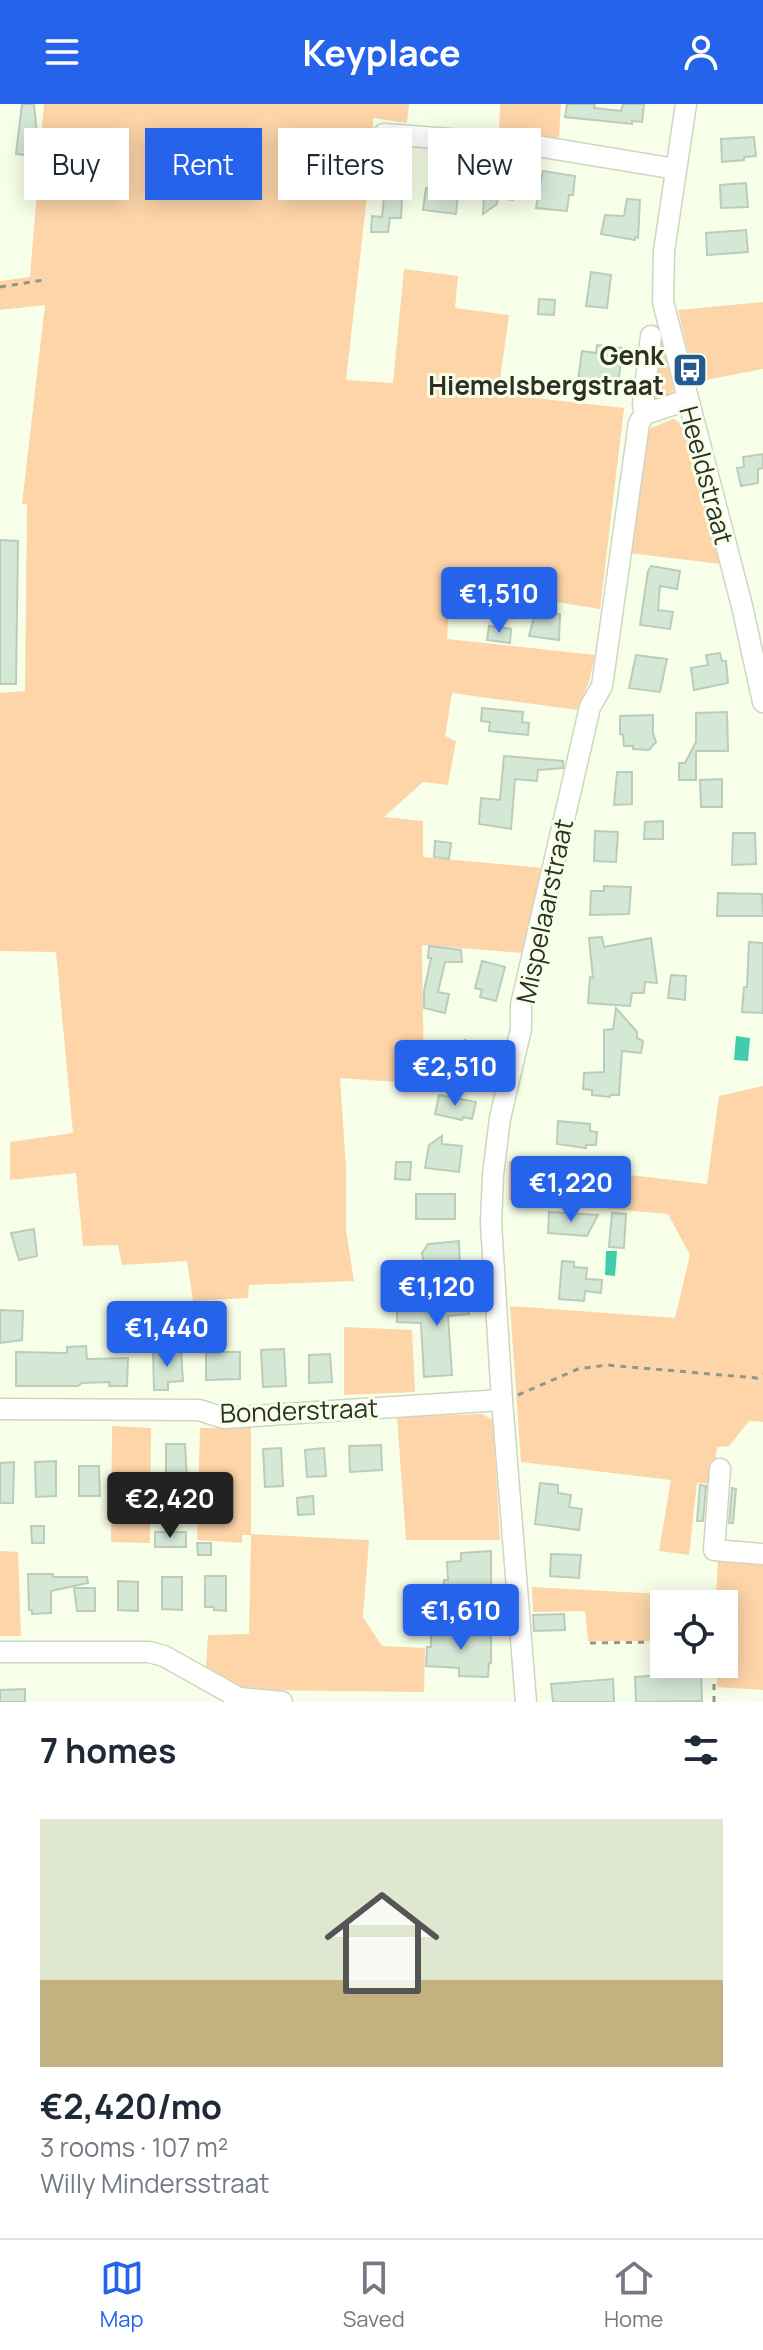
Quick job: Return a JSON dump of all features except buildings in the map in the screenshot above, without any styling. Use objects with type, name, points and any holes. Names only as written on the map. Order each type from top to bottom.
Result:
[{"type":"street","name":"Heeldstraat","points":[[686,104],[664,251],[663,302],[742,606],[763,702]]},
{"type":"street","points":[[412,136],[531,145],[676,169]]},
{"type":"street","name":"Mispelaarstraat","points":[[526,1702],[491,1223],[493,1175],[500,1118],[521,1029],[521,1005],[590,707],[602,686],[639,423],[645,414],[643,404],[651,336]]},
{"type":"street","points":[[645,414],[687,400]]},
{"type":"street","name":"Bonderstraat","points":[[0,1409],[199,1410],[224,1418],[506,1400]]},
{"type":"street","points":[[720,1469],[714,1550],[763,1554]]},
{"type":"street","points":[[0,1652],[149,1652],[164,1656],[239,1698],[282,1702]]},
{"type":"path","points":[[0,287],[44,280]]},
{"type":"path","points":[[506,1400],[578,1369],[607,1365],[757,1378],[763,1374]]},
{"type":"path","points":[[590,1643],[650,1642]]},
{"type":"path","points":[[714,1678],[714,1702]]},
{"type":"shaded area","points":[[44,104],[409,104],[407,123],[373,118],[373,128],[278,128],[278,200],[367,200],[346,380],[393,383],[404,269],[458,276],[455,308],[509,315],[498,394],[624,408],[600,609],[450,585],[447,639],[595,655],[589,682],[577,710],[452,693],[445,736],[456,741],[448,785],[423,782],[384,817],[423,821],[423,857],[543,868],[524,953],[422,945],[424,1084],[340,1078],[346,1168],[346,1230],[354,1281],[249,1285],[248,1298],[193,1301],[187,1261],[122,1265],[118,1245],[83,1246],[76,1173],[10,1180],[10,1142],[73,1133],[56,952],[0,951],[0,693],[25,691],[27,504],[22,504],[45,305],[0,310],[0,281],[30,277],[36,200],[129,200],[129,128],[42,128]]},
{"type":"shaded area","points":[[500,104],[561,104],[559,138],[541,136],[541,128],[499,128]]},
{"type":"shaded area","points":[[763,302],[763,369],[695,382],[678,310]]},
{"type":"shaded area","points":[[658,325],[674,389],[671,397],[657,402],[652,400],[658,339],[647,327]]},
{"type":"shaded area","points":[[673,419],[685,432],[721,564],[629,553],[645,438],[651,428]]},
{"type":"shaded area","points":[[763,1086],[763,1422],[749,1421],[729,1446],[717,1447],[713,1484],[697,1483],[689,1555],[659,1551],[671,1480],[521,1462],[510,1306],[675,1318],[690,1255],[668,1214],[509,1200],[509,1161],[707,1184],[719,1096]]},
{"type":"shaded area","points":[[344,1327],[412,1330],[415,1392],[344,1395]]},
{"type":"shaded area","points":[[482,1414],[493,1420],[500,1540],[406,1540],[397,1417]]},
{"type":"shaded area","points":[[112,1426],[151,1428],[150,1543],[111,1542]]},
{"type":"shaded area","points":[[251,1427],[251,1534],[369,1540],[363,1617],[382,1646],[425,1648],[424,1692],[248,1690],[206,1667],[208,1635],[249,1634],[251,1535],[242,1535],[242,1543],[197,1540],[200,1428]]},
{"type":"shaded area","points":[[0,1551],[18,1552],[21,1636],[0,1636]]},
{"type":"shaded area","points":[[718,1558],[763,1560],[763,1690],[717,1687],[717,1678],[738,1678],[738,1590],[716,1590]]},
{"type":"shaded area","points":[[532,1587],[650,1593],[650,1641],[588,1641],[585,1611],[533,1612]]},
{"type":"water","points":[[736,1036],[750,1038],[748,1061],[734,1060]]},
{"type":"water","points":[[606,1251],[617,1251],[615,1276],[605,1275]]},
{"type":"place","name":"Genk Hiemelsbergstraat","points":[[690,370]]}]
